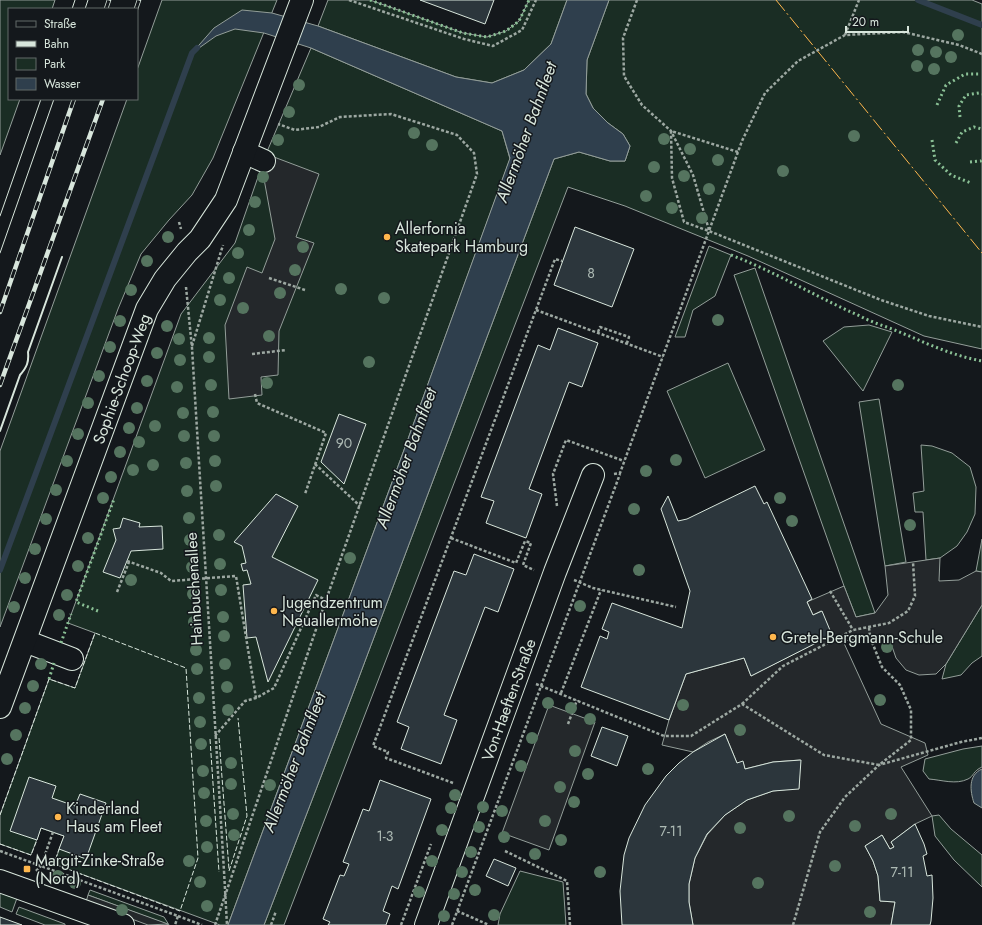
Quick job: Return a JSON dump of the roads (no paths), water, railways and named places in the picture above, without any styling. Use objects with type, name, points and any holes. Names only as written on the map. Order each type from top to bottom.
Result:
[{"type":"street","name":"Sophie-Schoop-Weg","points":[[0,707],[147,310],[165,280],[187,252],[200,239],[226,200],[302,0]]},
{"type":"street","points":[[244,152],[264,161]]},
{"type":"street","name":"Von-Haeften-Straße","points":[[426,925],[517,676],[546,572],[593,475]]},
{"type":"street","points":[[25,641],[72,659]]},
{"type":"street","points":[[10,884],[123,925]]},
{"type":"water","name":"Allermöher Bahnfleet","points":[[567,0],[609,0],[587,60],[586,94],[593,108],[608,123],[623,134],[630,146],[625,161],[610,161],[579,152],[554,159],[264,925],[228,925],[404,450],[510,158],[502,131],[311,48],[264,33],[235,29],[216,36],[192,53],[214,28],[242,10],[272,13],[318,26],[456,77],[492,83],[524,70],[551,44]]},
{"type":"water","points":[[982,769],[982,808],[974,803],[971,784],[974,775]]},
{"type":"waterway","points":[[918,0],[982,25]]},
{"type":"waterway","points":[[0,570],[192,53],[197,48]]},
{"type":"tram line","points":[[72,8],[75,0]]},
{"type":"tram line","points":[[85,8],[88,0]]},
{"type":"tram line","points":[[0,216],[41,100]]},
{"type":"tram line","points":[[0,253],[54,100]]},
{"type":"railway","points":[[106,8],[109,0]]},
{"type":"railway","points":[[136,8],[139,0]]},
{"type":"railway","points":[[0,312],[74,100]]},
{"type":"railway","points":[[0,385],[103,100]]},
{"type":"place","name":"Allerfornia Skatepark Hamburg","points":[[387,237]]},
{"type":"place","name":"Jugendzentrum Neuallermöhe","points":[[274,611]]},
{"type":"place","name":"Gretel-Bergmann-Schule","points":[[773,637]]},
{"type":"place","name":"Kinderland Haus am Fleet","points":[[58,817]]},
{"type":"place","name":"Margit-Zinke-Straße (Nord)","points":[[27,869]]}]
